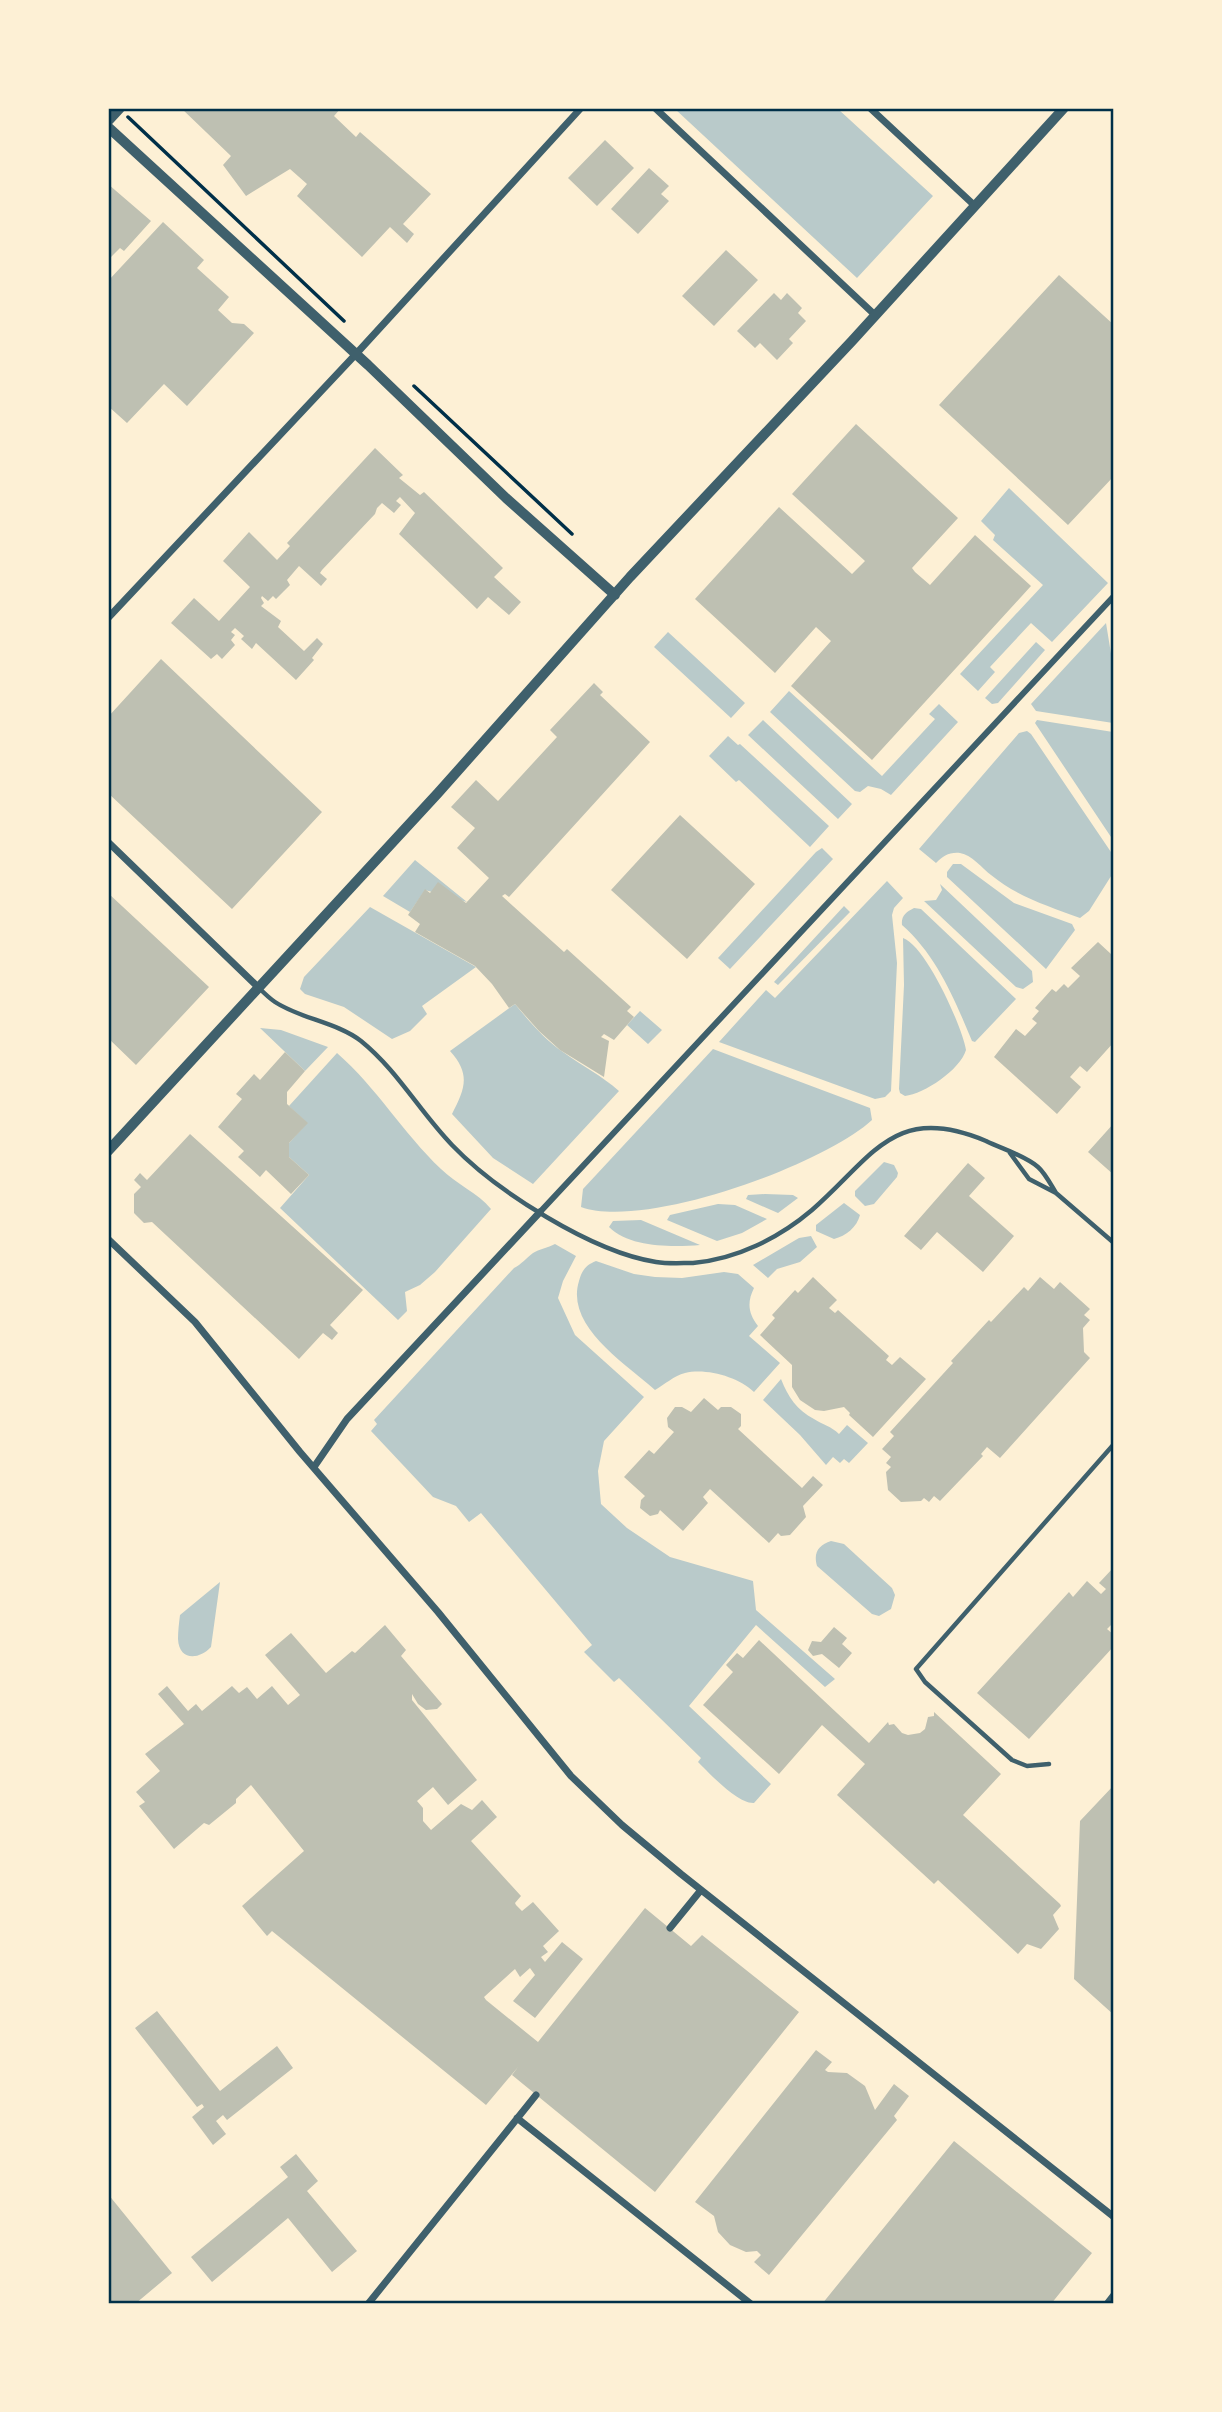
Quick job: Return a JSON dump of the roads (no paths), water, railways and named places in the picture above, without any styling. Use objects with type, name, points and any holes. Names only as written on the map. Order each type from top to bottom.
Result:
[{"type":"street","points":[[108,121],[120,108]]},
{"type":"street","points":[[108,618],[356,354],[581,108]]},
{"type":"street","points":[[655,108],[875,315]]},
{"type":"street","points":[[870,108],[974,205]]},
{"type":"street","points":[[108,1151],[1064,108]]},
{"type":"street","points":[[108,127],[356,354],[506,498],[615,595]]},
{"type":"street","points":[[314,1467],[347,1419],[1114,596]]},
{"type":"street","points":[[108,842],[259,988]]},
{"type":"street","points":[[108,1239],[195,1322],[572,1776],[622,1825],[1114,2217]]},
{"type":"street","points":[[670,1928],[701,1890]]},
{"type":"street","points":[[369,2304],[536,2095]]},
{"type":"street","points":[[517,2118],[751,2304]]},
{"type":"street","points":[[1107,2304],[1114,2295]]},
{"type":"lane","points":[[259,988],[276,1003],[352,1034],[363,1043],[387,1066],[453,1146],[504,1189],[590,1239],[635,1257],[673,1263],[712,1261],[735,1255],[793,1225],[813,1209],[867,1154],[898,1136],[931,1127],[960,1130],[1009,1151],[1039,1168],[1056,1193],[1114,1244]]},
{"type":"lane","points":[[1009,1151],[1029,1180],[1056,1193]]},
{"type":"lane","points":[[1049,1763],[1027,1766],[1012,1760],[925,1682],[916,1669],[1114,1444]]}]
